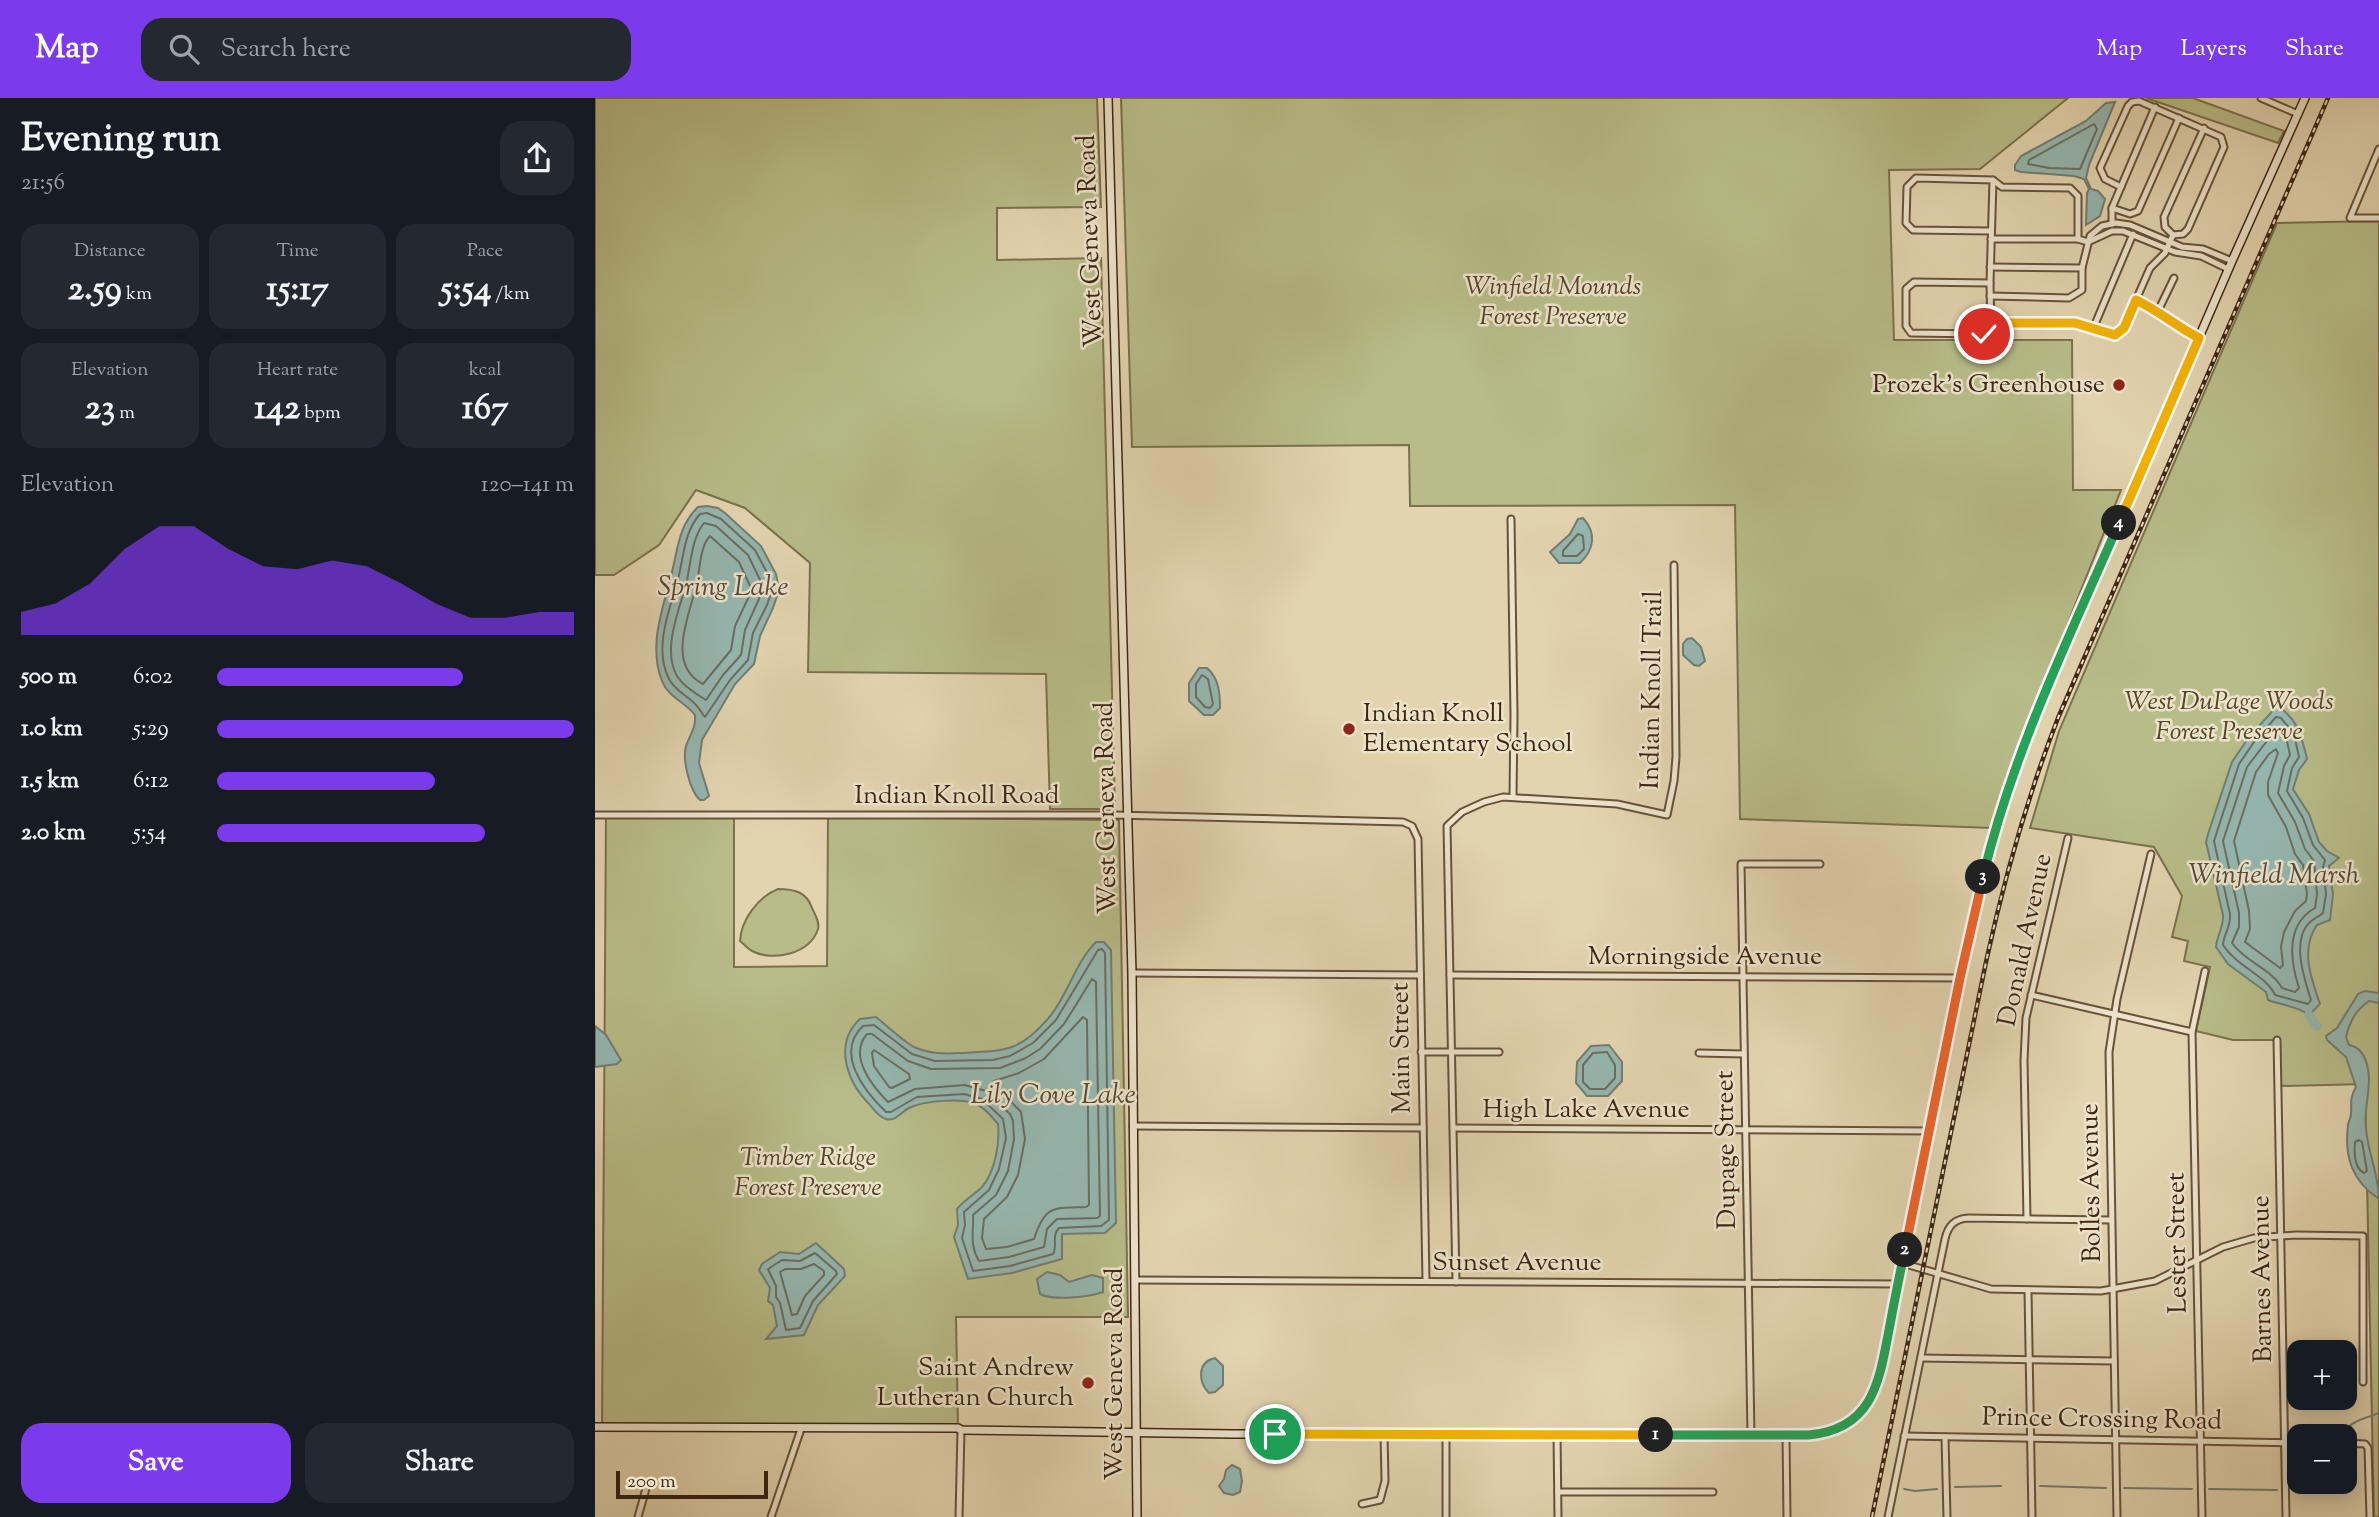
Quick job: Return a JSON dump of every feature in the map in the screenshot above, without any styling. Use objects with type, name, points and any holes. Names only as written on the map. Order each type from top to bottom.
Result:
[{"type":"street","name":"West Geneva Road","points":[[1108,98],[1132,973],[1137,1517]]},
{"type":"street","points":[[2261,98],[2298,114]]},
{"type":"street","points":[[595,1427],[958,1428],[1136,1433],[1809,1435],[1832,1431],[1853,1419],[1866,1406],[1879,1379],[1960,978],[1987,859],[2018,764],[2228,269],[2305,98]]},
{"type":"street","points":[[2121,187],[2105,179],[2100,172],[2130,104],[2139,101],[2221,137],[2224,147],[2188,229],[2183,234],[2173,235]]},
{"type":"street","points":[[2113,231],[2112,208],[2155,107]]},
{"type":"street","points":[[2112,208],[2130,214],[2138,211],[2179,118]]},
{"type":"street","points":[[2173,235],[2165,227],[2164,217],[2204,128]]},
{"type":"street","points":[[2379,149],[2350,218],[2379,218]]},
{"type":"street","points":[[1991,231],[1913,230],[1906,223],[1907,187],[1916,178],[1993,180],[2003,187],[2070,188],[2078,196],[2078,239]]},
{"type":"street","points":[[1991,331],[1993,180]]},
{"type":"street","points":[[1990,296],[2069,298],[2082,290],[2082,268],[2089,236],[2112,224],[2130,225],[2180,254],[2201,256],[2228,269]]},
{"type":"street","points":[[1991,239],[2078,239],[2088,242],[2113,231],[2168,245],[2203,248],[2232,261]]},
{"type":"street","points":[[2093,328],[2133,234]]},
{"type":"street","points":[[1990,283],[1914,282],[1906,289],[1906,326],[1911,333],[1984,334],[2005,323],[2075,323],[2109,335],[2119,334],[2150,268],[2165,253],[2173,235]]},
{"type":"street","points":[[1990,267],[2082,268]]},
{"type":"street","points":[[2158,311],[2174,278]]},
{"type":"street","points":[[2136,300],[2199,338]]},
{"type":"street","points":[[1511,519],[1513,797]]},
{"type":"street","name":"Indian Knoll Trail","points":[[1513,797],[1618,804],[1667,815],[1676,757],[1674,565]]},
{"type":"street","name":"Main Street","points":[[1456,1282],[1447,826],[1462,813],[1484,802],[1513,797]]},
{"type":"street","name":"Indian Knoll Road","points":[[595,815],[1128,816],[1403,822]]},
{"type":"street","name":"Main Street","points":[[1403,822],[1412,826],[1418,839],[1426,1281]]},
{"type":"street","name":"Donald Avenue","points":[[2027,1219],[2024,1060],[2031,995],[2068,838]]},
{"type":"street","name":"Bolles Avenue","points":[[2117,1517],[2109,1052],[2113,1014],[2151,854]]},
{"type":"street","name":"Dupage Street","points":[[1751,1435],[1741,864],[1821,864]]},
{"type":"street","name":"Lester Street","points":[[2201,1517],[2192,1032],[2205,971]]},
{"type":"street","points":[[1132,973],[1420,975]]},
{"type":"street","name":"Morningside Avenue","points":[[1450,975],[1960,978]]},
{"type":"street","points":[[2031,995],[2192,1032]]},
{"type":"street","name":"Barnes Avenue","points":[[2277,1040],[2287,1517]]},
{"type":"street","points":[[1422,1052],[1499,1052]]},
{"type":"street","points":[[1699,1053],[1744,1054]]},
{"type":"street","points":[[1133,1126],[1423,1128]]},
{"type":"street","name":"High Lake Avenue","points":[[1453,1128],[1929,1131]]},
{"type":"street","points":[[1888,1517],[1946,1234],[1954,1222],[1968,1217],[2111,1220]]},
{"type":"street","points":[[1902,1263],[1982,1287],[2028,1292],[2113,1289],[2155,1281],[2239,1241],[2282,1235],[2363,1236],[2363,1382]]},
{"type":"street","name":"Sunset Avenue","points":[[1136,1280],[1898,1284]]},
{"type":"street","points":[[2028,1292],[2032,1517]]},
{"type":"street","points":[[1921,1358],[2114,1361]]},
{"type":"street","points":[[771,1517],[800,1429]]},
{"type":"street","points":[[959,1517],[961,1430]]},
{"type":"street","points":[[1362,1504],[1380,1500],[1385,1481],[1384,1434]]},
{"type":"street","points":[[1446,1434],[1447,1517]]},
{"type":"street","points":[[1557,1434],[1559,1517]]},
{"type":"street","points":[[1786,1435],[1787,1517]]},
{"type":"street","name":"Prince Crossing Road","points":[[1905,1436],[2285,1442]]},
{"type":"street","points":[[1945,1437],[1947,1517]]},
{"type":"street","points":[[2357,1444],[2365,1444],[2370,1456],[2370,1517]]},
{"type":"street","points":[[638,1517],[647,1485]]},
{"type":"street","points":[[1558,1492],[1713,1492]]},
{"type":"green space","points":[[595,98],[1097,98],[1101,207],[997,208],[997,260],[1101,258],[1115,809],[1050,809],[1046,674],[808,672],[810,563],[745,508],[696,490],[659,545],[614,575],[595,575]]},
{"type":"green space","name":"Winfield Mounds Forest Preserve","points":[[1121,98],[2068,98],[1980,169],[1889,170],[1894,340],[2072,340],[2073,490],[2121,490],[2022,738],[1992,828],[1740,819],[1735,505],[1410,506],[1409,445],[1132,447]]},
{"type":"green space","points":[[2146,98],[2193,98],[2284,131],[2278,143]]},
{"type":"green space","name":"West DuPage Woods Forest Preserve","points":[[2379,221],[2379,1517],[2374,1517],[2365,1084],[2281,1086],[2279,1040],[2233,1040],[2196,1031],[2210,967],[2184,961],[2188,941],[2172,937],[2182,896],[2154,847],[2030,828],[2059,731],[2277,223]]},
{"type":"green space","name":"Timber Ridge Forest Preserve","points":[[606,815],[734,816],[734,967],[827,966],[828,817],[1119,820],[1128,1317],[956,1317],[958,1428],[602,1427]]},
{"type":"green space","points":[[778,889],[794,891],[807,898],[817,918],[818,929],[814,938],[799,950],[770,956],[751,950],[740,941],[747,917],[757,903]]},
{"type":"water","points":[[2115,102],[2086,178],[2091,189],[2098,191],[2105,199],[2100,216],[2086,225],[2089,189],[2084,179],[2021,172],[2015,170],[2015,165],[2021,156],[2086,121],[2106,103]]},
{"type":"water","name":"Spring Lake","points":[[698,507],[718,508],[725,513],[761,546],[776,574],[779,590],[760,636],[754,664],[735,684],[702,740],[699,763],[709,796],[700,800],[690,783],[685,759],[695,715],[665,687],[656,654],[661,614],[683,530]]},
{"type":"water","points":[[1583,518],[1592,535],[1588,553],[1580,563],[1559,563],[1550,552],[1570,534],[1578,519]]},
{"type":"water","points":[[1692,638],[1701,647],[1705,661],[1699,666],[1683,655],[1683,644]]},
{"type":"water","points":[[1199,668],[1207,668],[1218,686],[1220,708],[1213,715],[1204,715],[1189,701],[1189,683]]},
{"type":"water","name":"Winfield Marsh","points":[[2277,706],[2290,716],[2294,723],[2301,736],[2307,759],[2299,770],[2293,789],[2309,814],[2319,842],[2339,858],[2329,866],[2333,894],[2330,920],[2317,925],[2309,944],[2309,964],[2320,1004],[2309,1015],[2268,1000],[2266,992],[2228,964],[2216,947],[2223,915],[2206,842],[2232,762],[2249,737]]},
{"type":"water","name":"Lily Cove Lake","points":[[1096,942],[1104,942],[1111,950],[1116,1223],[1105,1233],[1062,1234],[1062,1259],[1012,1273],[968,1279],[954,1237],[958,1225],[957,1209],[987,1181],[997,1148],[998,1124],[978,1105],[954,1101],[924,1103],[909,1108],[892,1119],[883,1118],[855,1085],[846,1063],[847,1040],[860,1019],[876,1017],[910,1045],[925,1051],[955,1053],[1011,1047],[1030,1036],[1051,1015],[1083,959]]},
{"type":"water","points":[[2365,991],[2379,993],[2379,1003],[2369,1001],[2360,1009],[2351,1021],[2346,1037],[2349,1045],[2362,1054],[2368,1069],[2366,1129],[2379,1199],[2356,1176],[2349,1158],[2348,1124],[2356,1087],[2346,1057],[2326,1036],[2337,1028],[2358,994]]},
{"type":"water","points":[[595,1026],[606,1035],[621,1060],[617,1064],[595,1067]]},
{"type":"water","points":[[1609,1045],[1622,1062],[1622,1081],[1608,1096],[1587,1096],[1576,1083],[1577,1062],[1591,1046]]},
{"type":"water","points":[[816,1243],[844,1269],[845,1276],[818,1305],[804,1335],[766,1339],[777,1326],[773,1305],[768,1301],[770,1288],[759,1270],[762,1264],[780,1252],[799,1254]]},
{"type":"water","points":[[1047,1272],[1060,1275],[1069,1282],[1092,1275],[1103,1278],[1103,1292],[1071,1298],[1040,1294],[1037,1279]]},
{"type":"water","points":[[1215,1358],[1223,1366],[1223,1385],[1215,1392],[1209,1393],[1205,1389],[1201,1373],[1205,1364]]},
{"type":"water","points":[[1232,1465],[1240,1469],[1242,1481],[1240,1492],[1233,1495],[1224,1493],[1219,1486],[1226,1470]]},
{"type":"waterway","points":[[2309,1015],[2317,1026]]},
{"type":"waterway","points":[[2352,1424],[2379,1413]]},
{"type":"waterway","points":[[1955,1487],[2001,1486]]},
{"type":"waterway","points":[[2040,1486],[2106,1488]]},
{"type":"waterway","points":[[2124,1488],[2192,1489]]},
{"type":"waterway","points":[[1904,1489],[1937,1489]]},
{"type":"waterway","points":[[2209,1489],[2277,1490]]},
{"type":"railway","points":[[1872,1517],[1986,962],[2026,808],[2058,718],[2328,98]]},
{"type":"place","name":"Prozek's Greenhouse","points":[[2119,385]]},
{"type":"place","name":"Indian Knoll Elementary School","points":[[1349,729]]},
{"type":"place","name":"Saint Andrew Lutheran Church","points":[[1088,1383]]},
{"type":"route","points":[[1275,1434],[1809,1435],[1840,1428],[1860,1413],[1870,1401],[1882,1366],[1973,916],[2001,810],[2040,706],[2199,338],[2136,300],[2124,328],[2115,335],[2075,323],[2005,323],[1984,334]]}]
